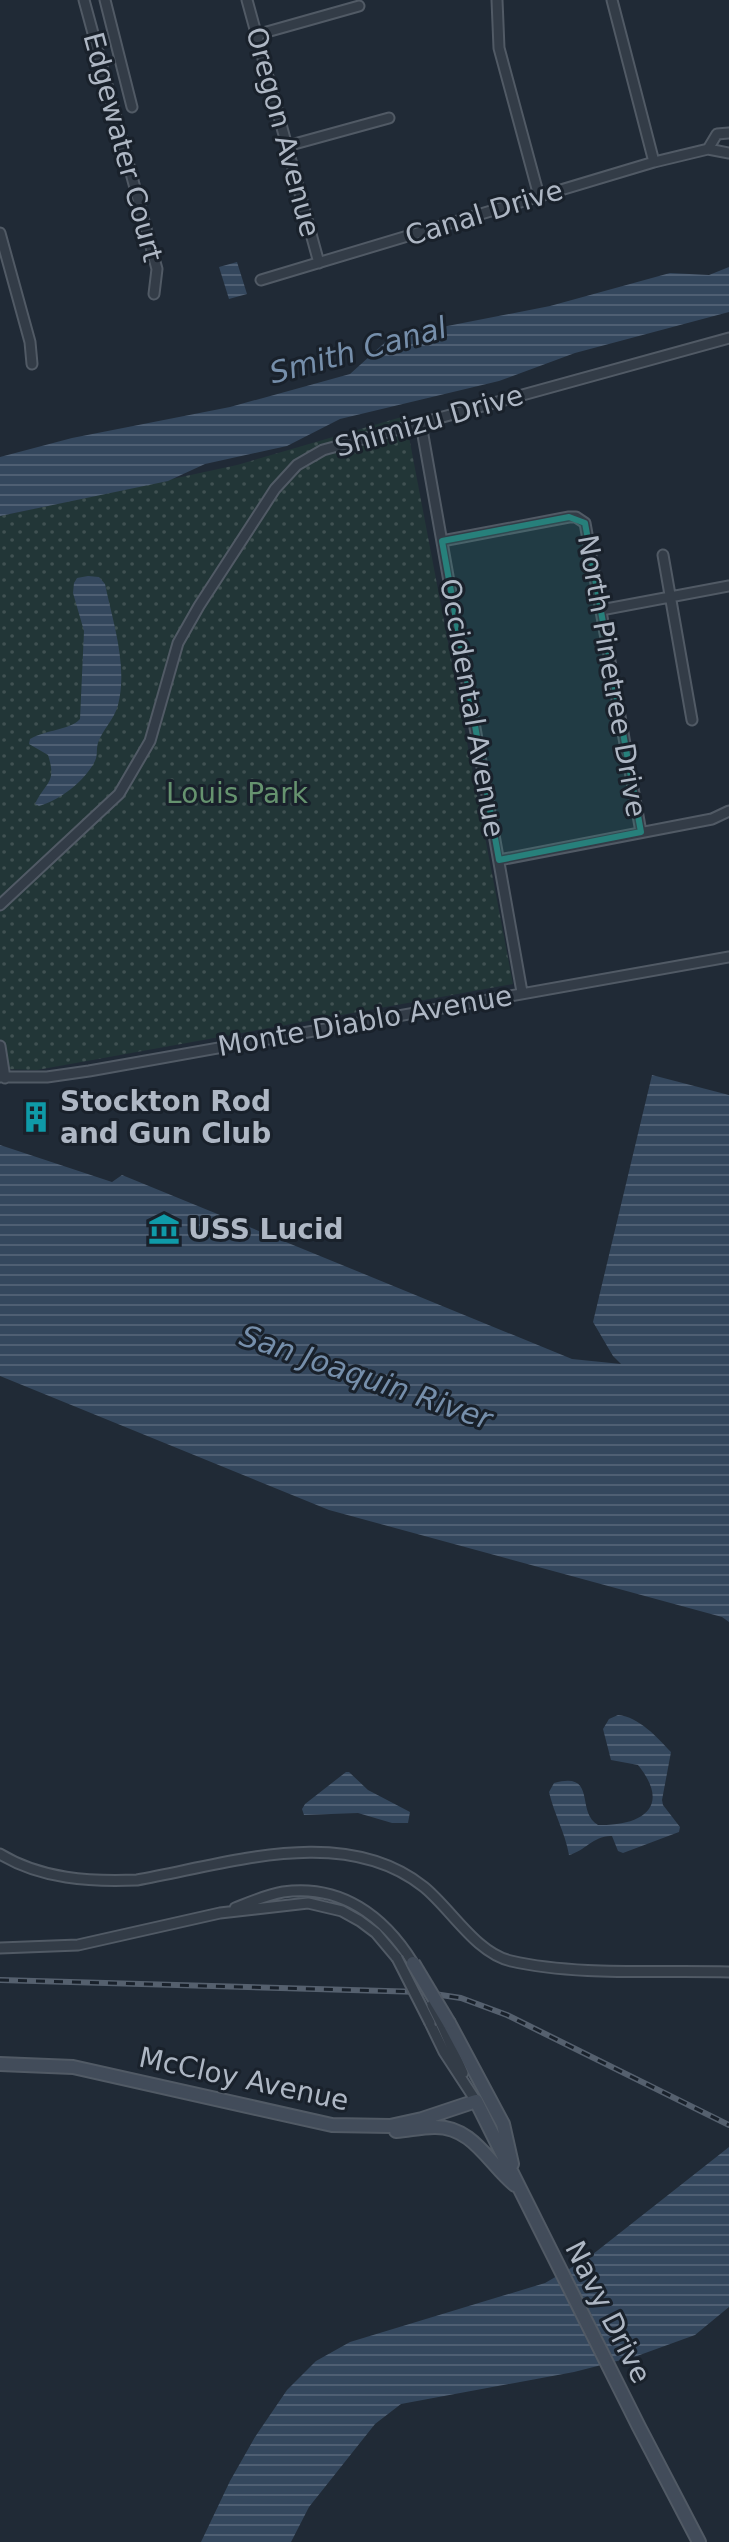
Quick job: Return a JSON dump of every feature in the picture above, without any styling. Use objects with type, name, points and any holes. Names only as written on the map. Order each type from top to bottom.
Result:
[{"type":"street","name":"Edgewater Court","points":[[84,0],[157,269],[154,294]]},
{"type":"street","points":[[105,0],[132,107]]},
{"type":"street","name":"Oregon Avenue","points":[[247,0],[319,263]]},
{"type":"street","points":[[497,0],[499,48],[539,196]]},
{"type":"street","points":[[612,0],[654,162]]},
{"type":"street","points":[[256,35],[359,6]]},
{"type":"street","points":[[287,146],[389,118]]},
{"type":"street","name":"Canal Drive","points":[[708,149],[717,134],[729,133]]},
{"type":"street","name":"Canal Drive","points":[[261,280],[654,162],[708,149],[729,153]]},
{"type":"street","points":[[0,233],[30,342],[32,364]]},
{"type":"street","name":"Shimizu Drive","points":[[0,905],[91,822],[128,782],[150,741],[178,643],[275,489],[297,465],[323,450],[729,338]]},
{"type":"street","name":"Occidental Avenue","points":[[421,424],[522,992]]},
{"type":"street","name":"North Pinetree Drive","points":[[442,541],[569,517],[583,521],[588,529],[641,832]]},
{"type":"street","points":[[663,555],[692,720]]},
{"type":"street","points":[[601,610],[729,586]]},
{"type":"street","points":[[499,860],[712,819],[729,811]]},
{"type":"street","name":"Monte Diablo Avenue","points":[[2,1077],[47,1077],[89,1071],[729,957]]},
{"type":"street","points":[[0,1046],[2,1077]]},
{"type":"street","points":[[0,1854],[19,1866],[74,1878],[119,1881],[271,1855],[342,1852],[384,1863],[408,1876],[440,1901],[472,1937],[508,1960],[560,1967],[729,1972]]},
{"type":"street","points":[[220,1913],[284,1892],[309,1892],[336,1897],[371,1914],[387,1927],[412,1961],[440,2023],[444,2052],[476,2101]]},
{"type":"street","points":[[0,1948],[78,1945],[220,1913],[292,1903],[326,1906],[360,1921],[376,1933],[397,1958],[503,2124],[517,2187]]},
{"type":"street","name":"McCloy Avenue","points":[[0,2064],[73,2067],[332,2125],[390,2126],[476,2101]]},
{"type":"street","name":"Navy Drive","points":[[476,2101],[699,2542]]},
{"type":"street","points":[[290,2117],[354,2135],[437,2126],[460,2133],[477,2144],[499,2173],[517,2187]]},
{"type":"highlighted area","points":[[569,517],[585,523],[641,832],[499,860],[442,541]]},
{"type":"green space","name":"Louis Park","points":[[405,416],[513,984],[37,1070],[0,1069],[0,516],[237,465]]},
{"type":"water","points":[[237,262],[247,294],[229,299],[219,267]]},
{"type":"water","points":[[729,267],[729,312],[575,353],[499,381],[340,419],[287,446],[205,464],[168,481],[0,516],[0,457],[72,438],[230,407],[350,374],[391,337],[550,306],[670,273],[709,275]]},
{"type":"water","points":[[99,577],[105,584],[120,660],[118,705],[97,745],[95,761],[85,776],[63,794],[39,806],[35,804],[51,777],[51,771],[48,755],[29,744],[30,739],[70,726],[80,719],[84,631],[73,593],[77,578]]},
{"type":"water","name":"San Joaquin River","points":[[652,1075],[729,1095],[729,1622],[722,1617],[329,1510],[0,1376],[0,1145],[112,1182],[122,1175],[572,1359],[621,1364],[593,1322]]},
{"type":"water","points":[[618,1715],[640,1724],[671,1752],[662,1800],[680,1827],[679,1832],[623,1853],[618,1851],[612,1836],[606,1836],[569,1855],[549,1792],[554,1783],[576,1783],[584,1795],[591,1819],[598,1825],[639,1818],[652,1803],[648,1780],[638,1765],[611,1760],[603,1729],[609,1719]]},
{"type":"water","points":[[346,1772],[368,1790],[410,1812],[408,1823],[392,1823],[358,1813],[304,1815],[302,1809],[305,1804]]},
{"type":"water","points":[[729,2147],[729,2307],[695,2335],[637,2356],[574,2372],[401,2404],[375,2424],[309,2507],[291,2542],[201,2542],[255,2437],[287,2390],[316,2361],[350,2342],[545,2283],[588,2258]]},
{"type":"railway","points":[[0,1980],[421,1992],[461,1998],[507,2015],[729,2125]]},
{"type":"place","name":"Stockton Rod and Gun Club","points":[[36,1117]]},
{"type":"place","name":"USS Lucid","points":[[164,1229]]},
{"type":"water label","name":"Smith Canal","points":[[358,350]]}]
